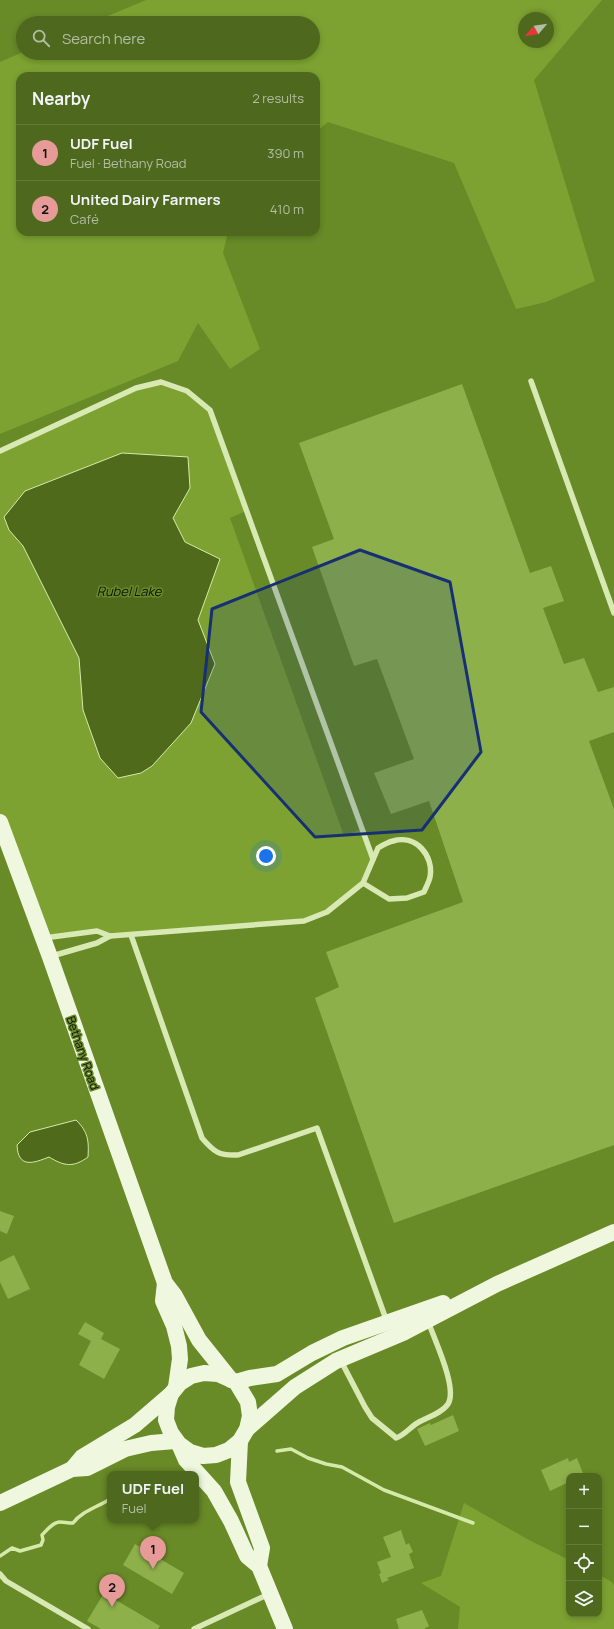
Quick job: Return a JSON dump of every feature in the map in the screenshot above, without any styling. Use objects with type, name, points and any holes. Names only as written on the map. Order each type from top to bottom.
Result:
[{"type":"main road","name":"Bethany Road","points":[[0,822],[50,957],[165,1283],[175,1296],[200,1340],[233,1381]]},
{"type":"main road","points":[[72,1468],[87,1468],[125,1449],[151,1443],[177,1442],[190,1452],[203,1456],[216,1455],[229,1450],[295,1387],[391,1330],[614,1232]]},
{"type":"main road","name":"Bethany Road","points":[[165,1283],[163,1301],[179,1340],[180,1359],[174,1391]]},
{"type":"main road","points":[[233,1381],[277,1374],[328,1345],[427,1321],[497,1284]]},
{"type":"main road","points":[[0,1503],[72,1468],[82,1457],[130,1428],[191,1376],[204,1373],[218,1374],[233,1381],[248,1402],[250,1416],[243,1435],[238,1482],[262,1548],[259,1566]]},
{"type":"main road","points":[[174,1391],[167,1407],[166,1420],[186,1460],[196,1471]]},
{"type":"main road","points":[[199,1474],[214,1491],[231,1521],[247,1556],[259,1566],[285,1629]]},
{"type":"lane","points":[[531,381],[614,613]]},
{"type":"lane","points":[[0,451],[136,388],[161,382],[187,391],[210,410],[373,859]]},
{"type":"lane","points":[[42,938],[97,931],[110,936],[131,935],[304,921],[327,912],[363,883],[378,848],[393,841],[410,840],[423,849],[430,863],[430,878],[424,892],[407,898],[389,899],[363,883]]},
{"type":"lane","points":[[131,935],[202,1138],[212,1150],[225,1156],[238,1155],[317,1128],[391,1330]]},
{"type":"lane","points":[[50,957],[97,943],[110,936]]},
{"type":"lane","points":[[340,1359],[372,1418],[396,1438],[399,1437],[412,1426],[443,1409],[451,1398],[450,1382],[427,1321]]},
{"type":"lane","points":[[0,1574],[6,1581],[88,1629]]},
{"type":"lane","points":[[194,1629],[271,1593]]},
{"type":"highlighted area","points":[[360,550],[450,582],[481,752],[422,830],[315,837],[201,712],[212,609]]},
{"type":"shaded area","points":[[146,0],[602,0],[534,80],[595,281],[546,302],[516,309],[454,163],[328,122],[320,129],[320,72],[16,72],[16,236],[227,236],[223,253],[260,349],[230,369],[198,323],[178,361],[0,434],[0,62],[16,55],[16,60],[320,60],[320,16],[108,16]]},
{"type":"shaded area","points":[[161,382],[187,391],[210,410],[246,511],[230,518],[344,836],[362,829],[373,859],[363,883],[327,912],[304,921],[110,936],[97,931],[43,938],[0,822],[0,451],[136,388]]},
{"type":"shaded area","points":[[464,1503],[529,1540],[566,1558],[566,1617],[602,1617],[602,1577],[612,1582],[614,1585],[614,1629],[458,1629],[460,1607],[421,1583],[441,1576]]},
{"type":"water","name":"Rubel Lake","points":[[122,453],[188,457],[190,488],[173,518],[185,542],[220,559],[198,620],[215,664],[191,723],[152,766],[141,773],[118,778],[100,758],[83,710],[79,658],[23,546],[9,530],[4,517],[25,491]]},
{"type":"water","points":[[76,1120],[83,1128],[87,1137],[88,1157],[83,1161],[73,1164],[64,1164],[49,1157],[33,1162],[24,1161],[20,1158],[17,1145],[30,1132]]},
{"type":"building","points":[[462,384],[530,573],[551,566],[564,601],[543,608],[564,664],[584,658],[598,692],[614,687],[614,732],[589,741],[614,809],[614,1145],[394,1223],[315,998],[339,987],[326,952],[463,902],[429,801],[391,814],[374,773],[414,759],[377,659],[354,666],[312,547],[334,539],[299,443]]},
{"type":"building","points":[[0,1211],[14,1216],[7,1234],[0,1231]]},
{"type":"building","points":[[14,1255],[30,1289],[8,1299],[0,1282],[0,1262]]},
{"type":"building","points":[[85,1322],[104,1333],[101,1339],[120,1349],[104,1379],[79,1365],[91,1341],[78,1334]]},
{"type":"building","points":[[453,1415],[459,1431],[425,1446],[417,1429],[430,1423],[431,1425]]},
{"type":"building","points":[[568,1458],[569,1462],[577,1458],[583,1473],[566,1473],[566,1483],[550,1491],[541,1470]]},
{"type":"building","points":[[401,1530],[406,1545],[409,1543],[413,1552],[409,1554],[414,1568],[387,1578],[389,1580],[382,1583],[379,1574],[381,1573],[377,1562],[391,1557],[383,1537]]},
{"type":"building","points":[[135,1544],[184,1573],[172,1594],[123,1565]]},
{"type":"building","points":[[104,1593],[160,1626],[158,1629],[101,1629],[87,1621]]},
{"type":"building","points":[[422,1610],[429,1626],[424,1629],[399,1629],[396,1619]]},
{"type":"waterway","points":[[277,1451],[291,1449],[308,1458],[342,1467],[384,1490],[473,1523]]},
{"type":"waterway","points":[[0,1556],[12,1548],[20,1551],[41,1545],[43,1540],[42,1535],[57,1522],[73,1523],[85,1512],[107,1501]]},
{"type":"place","name":"UDF Fuel","points":[[153,1569]]},
{"type":"place","name":"United Dairy Farmers","points":[[112,1607]]}]
